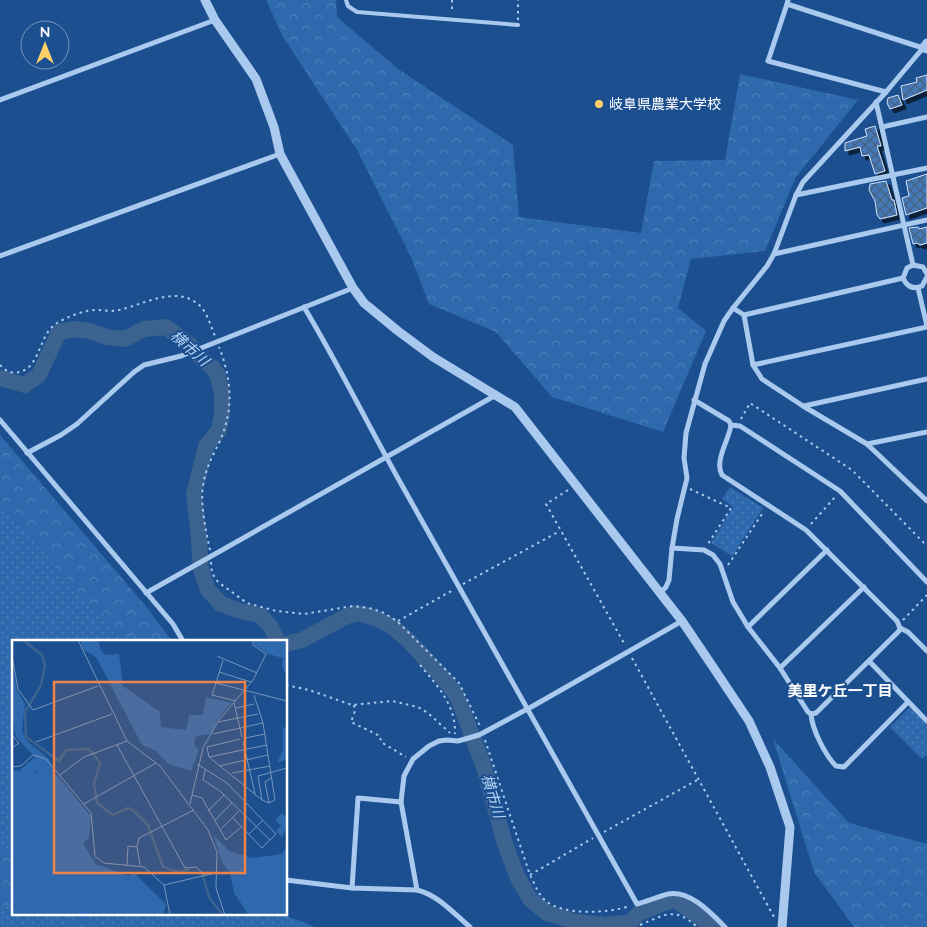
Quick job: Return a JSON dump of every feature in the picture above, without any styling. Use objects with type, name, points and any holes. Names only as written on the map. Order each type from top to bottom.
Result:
[{"type":"street","points":[[205,0],[215,20],[256,79],[274,127],[280,154],[353,288],[364,303],[433,357],[515,407],[659,594],[682,621],[749,721],[770,767],[790,826],[781,927]]},
{"type":"street","points":[[659,594],[666,587],[669,580],[672,548],[685,487],[686,433],[705,364],[724,322],[774,254],[796,195],[812,171],[886,92],[926,47],[787,2],[768,61],[886,92]]},
{"type":"street","points":[[0,100],[215,20]]},
{"type":"street","points":[[876,102],[913,265]]},
{"type":"street","points":[[882,127],[927,117]]},
{"type":"street","points":[[0,256],[280,154]]},
{"type":"street","points":[[796,195],[927,168]]},
{"type":"street","points":[[774,254],[927,220]]},
{"type":"street","points":[[913,265],[922,267],[927,274],[925,284],[918,288],[907,285],[904,278],[905,271],[913,265]]},
{"type":"street","points":[[733,308],[744,315],[904,278]]},
{"type":"street","points":[[28,453],[77,424],[144,365],[182,356],[353,288]]},
{"type":"street","points":[[753,365],[927,326],[918,288]]},
{"type":"street","points":[[304,307],[325,342],[386,458],[637,904],[669,894],[678,894],[688,897],[711,913],[725,927]]},
{"type":"street","points":[[744,315],[753,365],[762,379],[866,444],[927,501]]},
{"type":"street","points":[[803,406],[927,379]]},
{"type":"street","points":[[146,593],[497,395]]},
{"type":"street","points":[[694,400],[729,421],[731,425],[740,426],[840,491],[927,582]]},
{"type":"street","points":[[0,420],[173,624],[182,640]]},
{"type":"street","points":[[731,425],[719,470],[722,475],[806,530],[927,651]]},
{"type":"street","points":[[866,444],[927,432]]},
{"type":"street","points":[[672,548],[704,550],[713,555],[720,564],[734,602],[748,628],[780,668],[811,714],[812,722],[830,759],[836,766],[844,767],[908,702]]},
{"type":"street","points":[[748,628],[827,550]]},
{"type":"street","points":[[780,668],[864,587]]},
{"type":"street","points":[[417,890],[401,802],[404,776],[412,761],[429,746],[439,741],[458,741],[481,733],[682,621]]},
{"type":"street","points":[[811,714],[816,713],[869,662],[899,631],[900,626]]},
{"type":"street","points":[[869,662],[927,721]]},
{"type":"street","points":[[352,888],[358,798],[401,802]]},
{"type":"street","points":[[288,880],[352,888],[417,890],[432,895],[470,927]]},
{"type":"lane","points":[[346,0],[348,6],[357,12],[518,25]]},
{"type":"path","points":[[452,0],[452,19]]},
{"type":"path","points":[[518,0],[518,25]]},
{"type":"path","points":[[0,365],[8,372],[24,371],[29,368],[40,350],[47,332],[53,326],[76,315],[95,310],[117,311],[169,296],[182,297],[198,304],[203,310],[217,342],[228,376],[230,408],[228,419],[207,467],[202,487],[212,573],[218,582],[247,603],[276,612],[304,614],[353,606],[382,612],[397,621],[459,683],[481,733],[530,875],[540,894],[546,901],[561,909],[574,911],[617,910],[637,904]]},
{"type":"path","points":[[740,426],[741,418],[750,403],[852,470],[927,546]]},
{"type":"path","points":[[576,485],[546,504],[699,779],[762,898],[781,927]]},
{"type":"path","points":[[685,487],[696,490],[730,508],[704,550]]},
{"type":"path","points":[[806,530],[840,491]]},
{"type":"path","points":[[723,574],[768,505]]},
{"type":"path","points":[[397,621],[560,531]]},
{"type":"path","points":[[900,626],[927,595]]},
{"type":"path","points":[[288,686],[308,690],[354,704],[392,701],[418,707],[428,713],[455,738],[454,720],[448,702],[441,690],[420,665]]},
{"type":"path","points":[[354,704],[355,711],[351,722],[380,736],[381,742],[412,761]]},
{"type":"path","points":[[530,875],[554,859],[699,779]]},
{"type":"path","points":[[640,925],[665,914],[674,914],[683,917],[698,927]]},
{"type":"green space","points":[[266,0],[336,0],[337,17],[398,69],[513,145],[519,217],[641,233],[654,161],[725,160],[740,74],[858,100],[796,177],[765,251],[691,259],[678,308],[706,331],[663,432],[552,397],[496,332],[429,304],[411,257],[357,150],[283,37]]},
{"type":"green space","points":[[0,435],[145,605],[171,640],[120,640],[0,502]]},
{"type":"green space","points":[[730,487],[763,508],[732,556],[711,543],[733,507],[722,499]]},
{"type":"green space","points":[[0,488],[131,640],[12,640],[12,914],[282,914],[315,927],[0,927]]},
{"type":"green space","points":[[910,707],[927,724],[927,755],[922,759],[890,727]]},
{"type":"green space","points":[[773,739],[849,823],[927,844],[927,927],[854,927],[814,872]]},
{"type":"green space","points":[[3,848],[12,857],[12,903],[0,911],[0,854]]},
{"type":"green space","points":[[72,914],[105,914],[88,927],[62,927],[68,923]]},
{"type":"building","points":[[927,75],[927,90],[903,100],[901,86],[917,82],[916,78]]},
{"type":"building","points":[[898,95],[902,105],[890,109],[887,103],[888,98]]},
{"type":"building","points":[[875,126],[881,146],[877,146],[885,171],[875,174],[869,155],[862,156],[860,147],[845,151],[845,143],[867,136],[865,129]]},
{"type":"building","points":[[927,174],[927,208],[906,215],[902,198],[909,196],[906,181]]},
{"type":"building","points":[[886,181],[892,200],[894,200],[897,215],[880,219],[877,215],[875,201],[869,190],[870,184]]},
{"type":"building","points":[[918,227],[919,229],[927,227],[927,243],[913,244],[909,228]]},
{"type":"waterway","name":"横市川","points":[[0,378],[25,385],[39,375],[59,332],[76,329],[90,331],[106,337],[125,339],[144,329],[166,327],[190,345],[217,374],[222,393],[222,414],[219,430],[206,446],[194,494],[201,570],[208,590],[221,604],[240,611],[260,615],[271,627],[278,640]]},
{"type":"waterway","name":"横市川","points":[[288,644],[302,640],[347,616],[358,613],[390,625],[407,639],[445,680],[457,696],[484,767],[505,844],[518,878],[530,899],[547,913],[577,922],[606,925],[631,922],[639,913],[674,899],[713,927]]},
{"type":"place","name":"岐阜県農業大学校","points":[[599,104]]},
{"type":"district","name":"美里ケ丘一丁目","points":[[840,690]]}]
